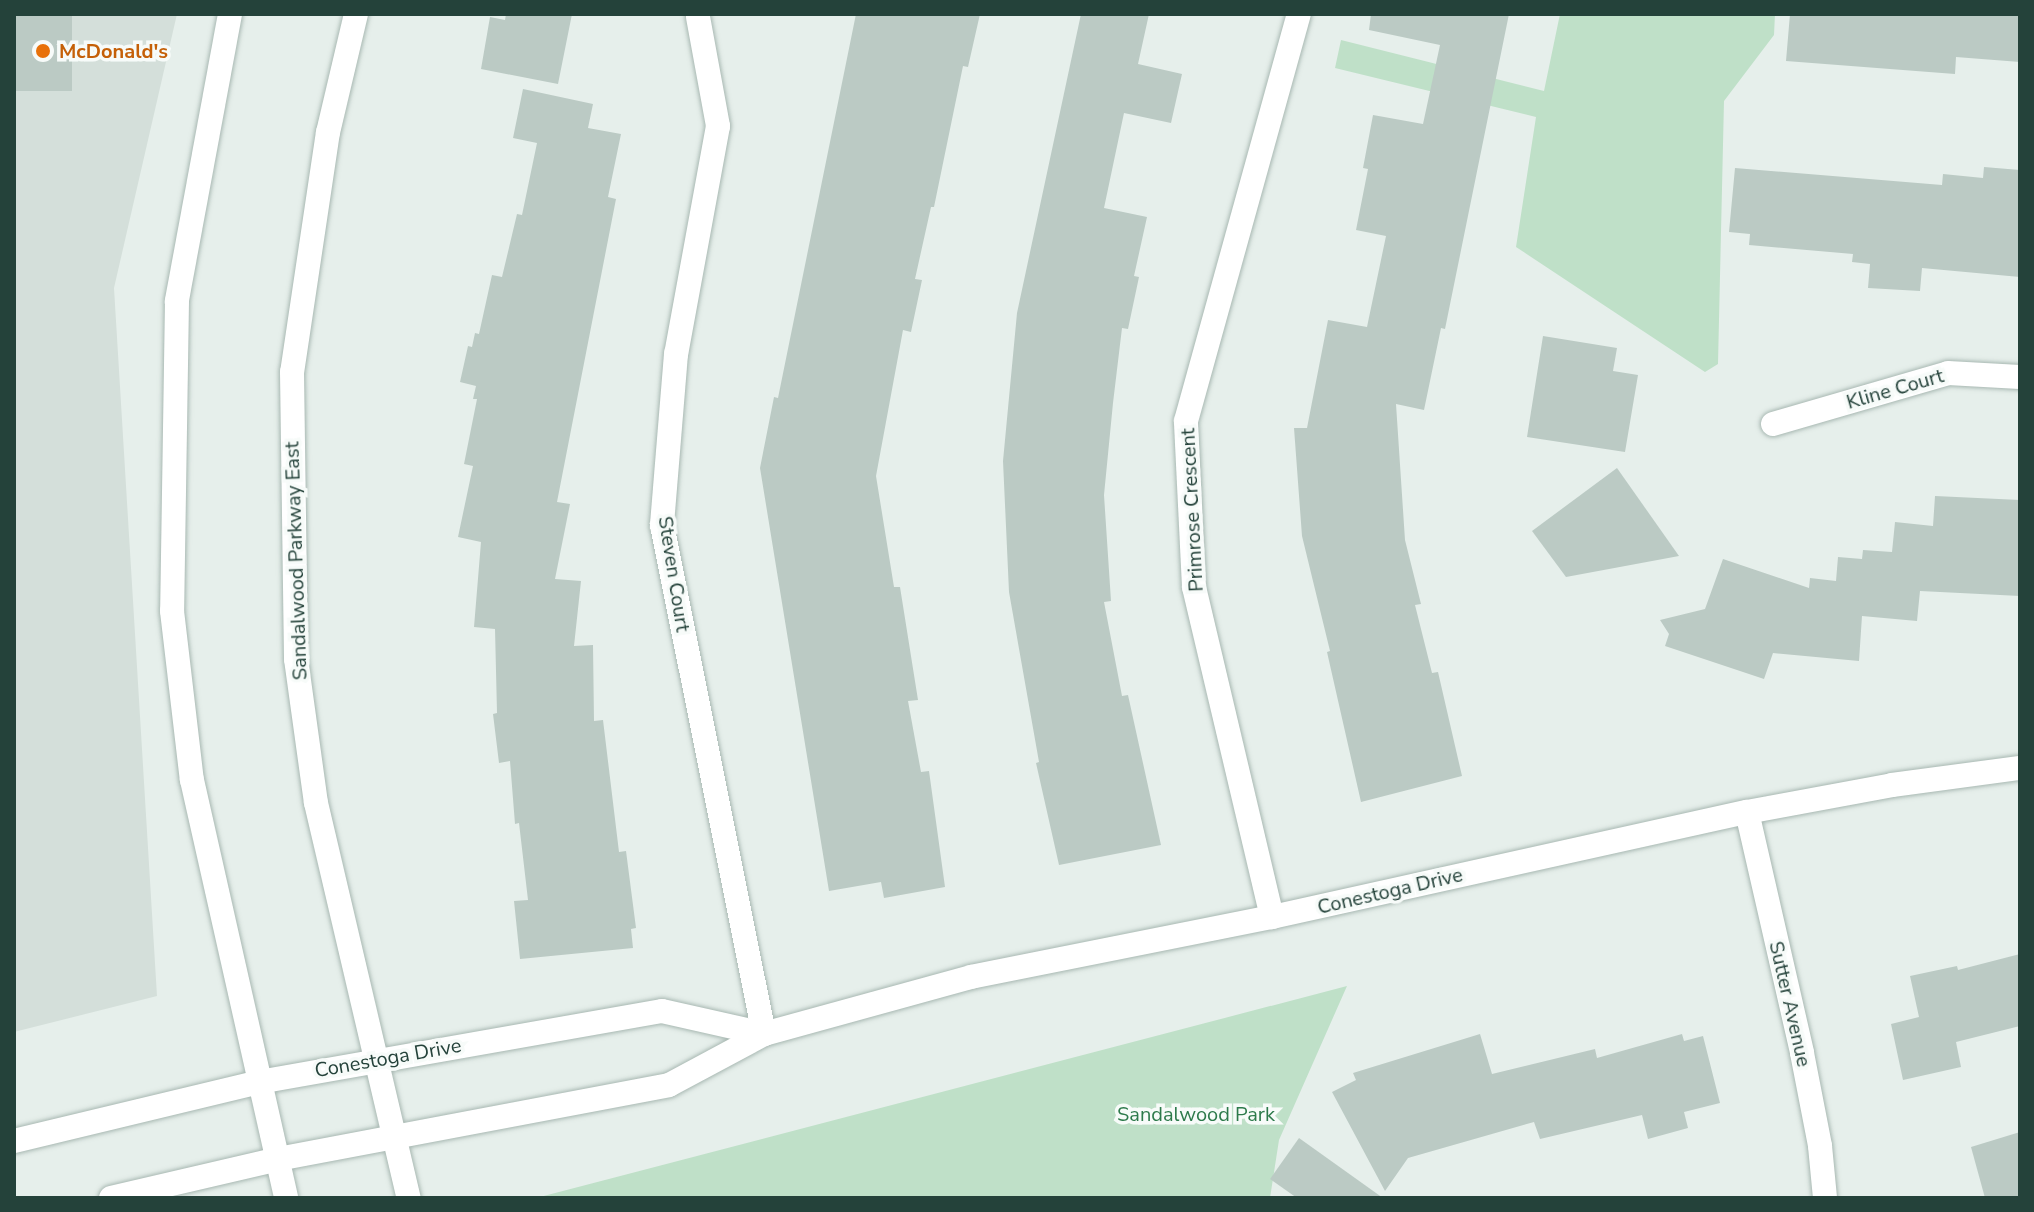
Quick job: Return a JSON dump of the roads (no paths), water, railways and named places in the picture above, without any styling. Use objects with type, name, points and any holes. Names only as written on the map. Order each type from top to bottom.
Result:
[{"type":"street","points":[[230,14],[177,301],[172,611],[192,780],[286,1198]]},
{"type":"street","name":"Sandalwood Parkway East","points":[[356,14],[328,132],[292,372],[296,659],[316,803],[379,1059],[409,1198]]},
{"type":"street","name":"Primrose Crescent","points":[[1272,917],[1194,587],[1186,421],[1299,14]]},
{"type":"street","name":"Steven Court","points":[[698,17],[718,126],[676,354],[662,525],[764,1034]]},
{"type":"street","name":"Kline Court","points":[[1773,424],[1948,373],[2020,377]]},
{"type":"street","name":"Conestoga Drive","points":[[111,1198],[278,1159],[397,1139],[669,1085],[764,1034],[971,977],[1272,917],[1747,812],[1892,785],[2020,768]]},
{"type":"street","name":"Sutter Avenue","points":[[1747,812],[1802,1053],[1820,1146],[1825,1198]]},
{"type":"street","name":"Conestoga Drive","points":[[14,1141],[259,1082],[662,1011],[764,1034]]},
{"type":"place","name":"McDonald's","points":[[43,51]]},
{"type":"park label","name":"Sandalwood Park","points":[[1196,1114]]}]
